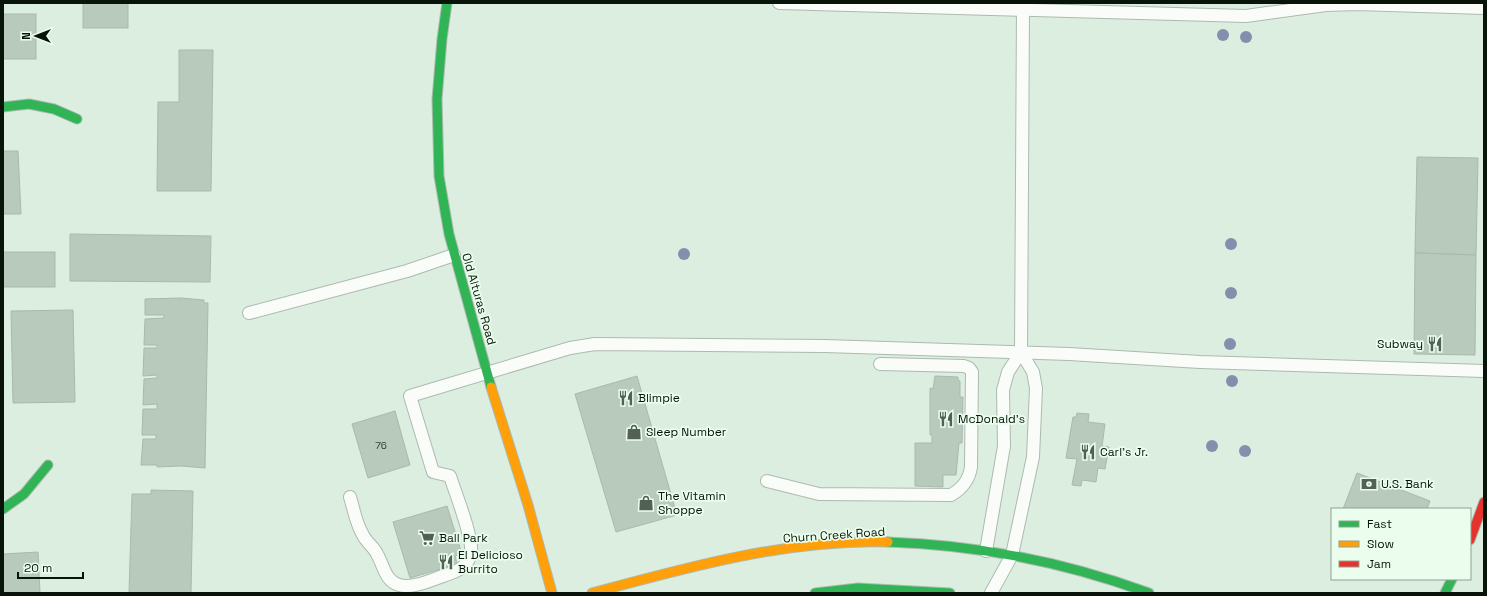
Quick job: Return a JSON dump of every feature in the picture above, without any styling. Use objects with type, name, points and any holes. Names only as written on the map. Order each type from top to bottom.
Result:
[{"type":"main road","name":"Old Alturas Road","points":[[448,3],[438,72],[437,99],[437,143],[442,198],[454,255],[487,373],[528,505],[552,593]]},
{"type":"main road","points":[[3,107],[28,104],[54,109],[77,119]]},
{"type":"main road","points":[[3,509],[24,494],[48,465]]},
{"type":"main road","points":[[1471,537],[1484,502]]},
{"type":"main road","name":"Churn Creek Road","points":[[592,593],[676,570],[763,552],[826,545],[877,542],[924,544],[986,551],[1036,559],[1100,576],[1149,593]]},
{"type":"main road","points":[[1445,593],[1452,580]]},
{"type":"main road","points":[[815,593],[858,588],[950,593]]},
{"type":"lane","points":[[779,3],[1246,16],[1326,5],[1357,4],[1484,8]]},
{"type":"lane","points":[[991,593],[1012,555],[1033,450],[1036,388],[1033,372],[1021,352],[1023,9]]},
{"type":"lane","points":[[249,313],[407,271],[454,255]]},
{"type":"lane","points":[[350,497],[362,535],[377,553],[386,574],[391,581],[398,585],[404,586],[415,585],[459,570],[470,558],[472,550],[468,534],[450,476],[433,472],[410,396],[570,348],[595,344],[825,346],[1069,354],[1193,362],[1484,371]]},
{"type":"lane","points":[[986,551],[1004,446],[1003,390],[1008,372],[1021,352]]},
{"type":"lane","points":[[767,481],[819,494],[951,495],[963,487],[969,477],[971,467],[972,372],[969,368],[964,366],[880,364]]},
{"type":"building","points":[[83,3],[128,3],[128,28],[83,28]]},
{"type":"building","points":[[3,14],[36,14],[36,59],[3,59]]},
{"type":"building","points":[[179,50],[213,50],[211,191],[157,191],[158,102],[179,102]]},
{"type":"building","points":[[3,151],[18,151],[21,214],[3,214]]},
{"type":"building","points":[[1417,157],[1478,158],[1476,255],[1415,253]]},
{"type":"building","points":[[70,234],[211,236],[210,282],[70,281]]},
{"type":"building","points":[[3,252],[55,252],[55,287],[3,287]]},
{"type":"building","points":[[1415,253],[1476,255],[1475,355],[1414,354]]},
{"type":"building","points":[[181,298],[204,300],[204,303],[208,303],[205,468],[181,466],[157,467],[157,465],[141,465],[143,439],[156,439],[156,435],[142,435],[143,409],[157,409],[157,404],[143,405],[144,379],[157,378],[157,375],[143,376],[144,348],[157,348],[157,345],[144,345],[145,319],[164,318],[164,315],[145,315],[145,299]]},
{"type":"building","points":[[73,310],[75,402],[13,403],[11,311]]},
{"type":"building","points":[[637,376],[677,515],[616,532],[575,394]]},
{"type":"building","name":"McDonald's","points":[[935,376],[958,377],[958,380],[960,381],[960,397],[963,397],[962,443],[959,443],[956,475],[943,475],[943,487],[915,486],[915,443],[932,443],[932,435],[930,435],[930,388],[933,389]]},
{"type":"building","points":[[395,411],[410,465],[368,478],[352,424]]},
{"type":"building","name":"Carl's Jr.","points":[[1077,413],[1089,414],[1088,422],[1105,424],[1102,446],[1109,447],[1105,469],[1098,468],[1096,482],[1082,480],[1081,486],[1072,485],[1077,459],[1066,458],[1073,417],[1076,417]]},
{"type":"building","name":"U.S. Bank","points":[[1357,473],[1430,501],[1427,508],[1343,508]]},
{"type":"building","points":[[151,490],[193,491],[191,593],[129,593],[132,494],[151,494]]},
{"type":"building","name":"Ball Park","points":[[447,506],[462,554],[455,556],[457,564],[410,578],[393,522]]},
{"type":"building","points":[[38,552],[40,593],[3,593],[3,554]]},
{"type":"traffic: fast","points":[[447,3],[442,39],[437,99],[439,176],[449,234],[491,387]]},
{"type":"traffic: fast","points":[[3,107],[29,104],[54,109],[77,119]]},
{"type":"traffic: fast","points":[[3,509],[24,494],[48,465]]},
{"type":"traffic: fast","points":[[888,542],[955,547],[1021,557],[1085,572],[1149,593]]},
{"type":"traffic: fast","points":[[1445,593],[1452,580]]},
{"type":"traffic: fast","points":[[815,593],[858,588],[950,593]]},
{"type":"traffic: slow","points":[[491,387],[528,505],[552,593]]},
{"type":"traffic: slow","points":[[592,593],[701,565],[776,550],[851,542],[888,542]]},
{"type":"traffic: jam","points":[[1471,537],[1484,502]]},
{"type":"place","name":"Subway","points":[[1435,344]]},
{"type":"place","name":"Blimpie","points":[[626,398]]},
{"type":"place","name":"McDonald's","points":[[946,419]]},
{"type":"place","name":"Sleep Number","points":[[634,432]]},
{"type":"place","name":"Carl's Jr.","points":[[1088,452]]},
{"type":"place","name":"U.S. Bank","points":[[1369,484]]},
{"type":"place","name":"The Vitamin Shoppe","points":[[646,503]]},
{"type":"place","name":"Ball Park","points":[[427,538]]},
{"type":"place","name":"El Delicioso Burrito","points":[[446,562]]}]
